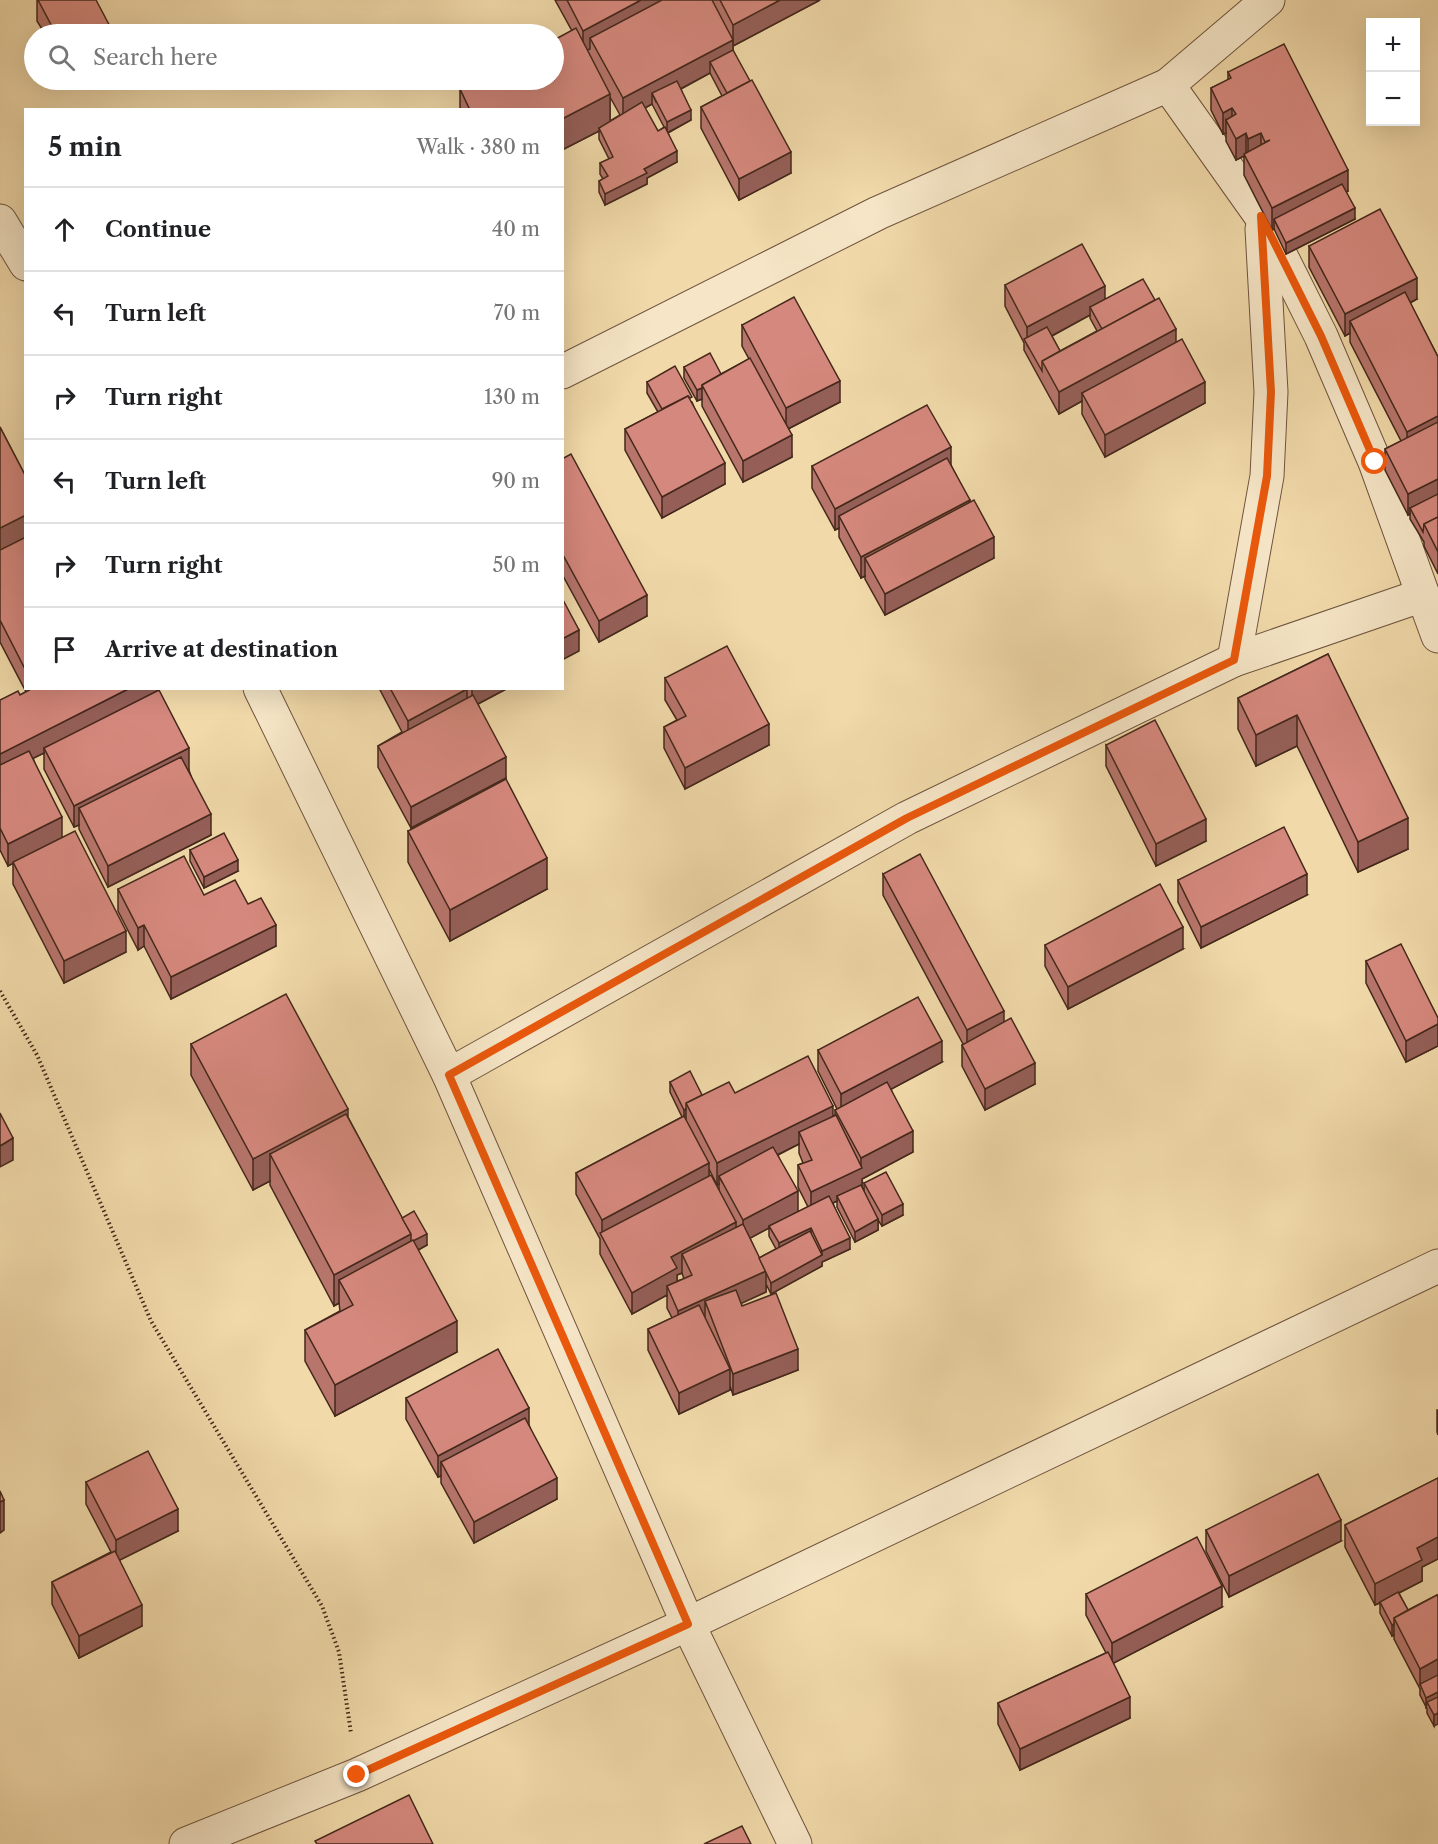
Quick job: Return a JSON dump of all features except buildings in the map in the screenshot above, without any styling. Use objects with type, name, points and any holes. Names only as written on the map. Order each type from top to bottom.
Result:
[{"type":"street","points":[[564,371],[878,213],[1168,84],[1268,0]]},
{"type":"street","points":[[1168,84],[1261,216],[1330,357],[1375,462],[1438,636]]},
{"type":"street","points":[[1234,660],[1267,476],[1271,392],[1261,216]]},
{"type":"street","points":[[0,221],[24,261]]},
{"type":"street","points":[[449,1075],[907,818],[1234,660],[1423,595]]},
{"type":"street","points":[[261,690],[449,1075],[688,1624],[795,1844]]},
{"type":"street","points":[[186,1844],[357,1775],[688,1624],[1438,1266]]},
{"type":"path","points":[[0,991],[37,1055],[151,1321],[322,1606],[339,1652],[357,1775]]},
{"type":"route","points":[[357,1775],[688,1624],[449,1075],[907,818],[1234,660],[1267,476],[1271,392],[1261,216],[1321,336],[1375,462]]}]
